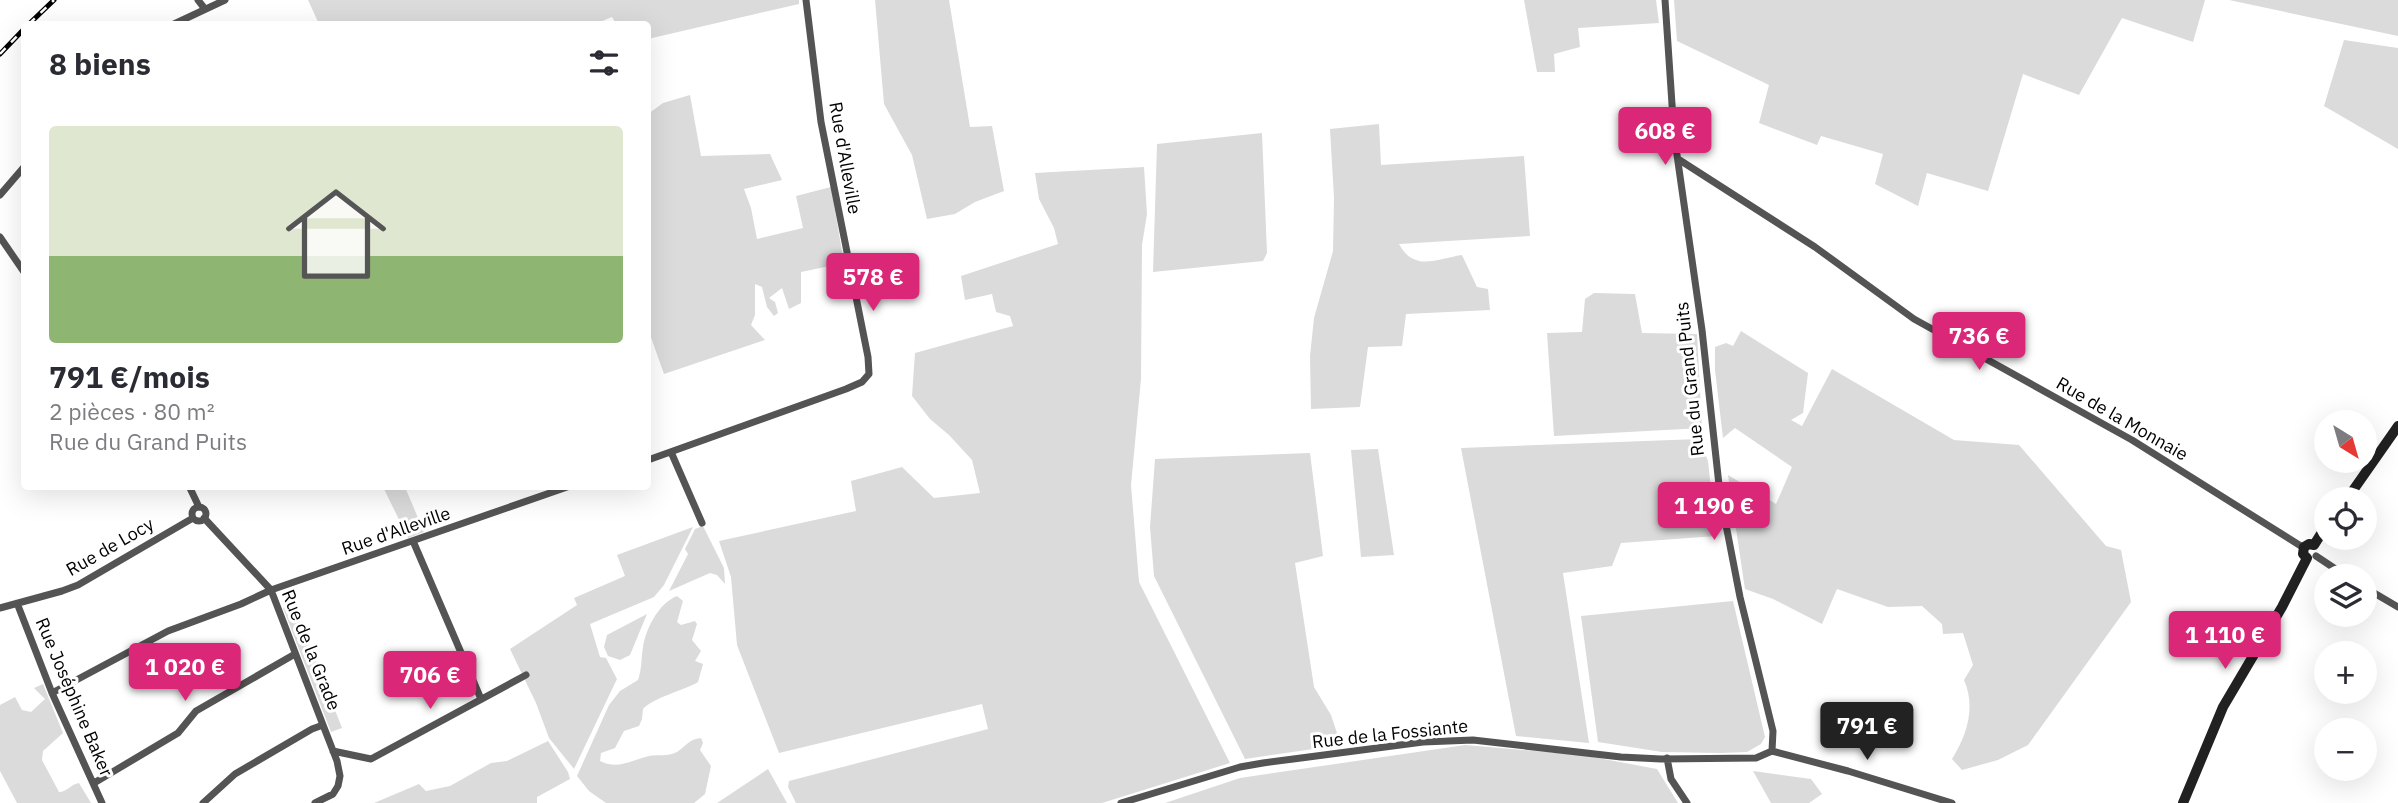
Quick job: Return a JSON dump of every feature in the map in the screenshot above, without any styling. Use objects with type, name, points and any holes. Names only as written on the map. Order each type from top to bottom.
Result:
[{"type":"main road","points":[[2355,487],[2398,426]]},
{"type":"main road","points":[[2183,803],[2223,707],[2282,607],[2314,546]]},
{"type":"street","points":[[198,0],[205,9]]},
{"type":"street","points":[[180,21],[225,0]]},
{"type":"street","name":"Rue d'Alleville","points":[[651,459],[846,390],[862,382],[869,374],[868,357],[821,122],[806,0]]},
{"type":"street","name":"Rue du Grand Puits","points":[[1665,0],[1671,107],[1702,330],[1720,494],[1740,597],[1773,731],[1772,751]]},
{"type":"street","name":"Rue de la Monnaie","points":[[1678,159],[1815,247],[1914,319],[2132,440],[2328,564]]},
{"type":"street","points":[[0,195],[21,170]]},
{"type":"street","points":[[0,237],[21,268]]},
{"type":"street","points":[[671,452],[702,523]]},
{"type":"street","points":[[191,490],[199,507],[205,511],[204,519],[197,521],[193,518],[193,510],[199,507]]},
{"type":"street","name":"Rue d'Alleville","points":[[52,693],[168,631],[271,590],[559,490]]},
{"type":"street","name":"Rue de Locy","points":[[0,608],[62,592],[97,576],[193,518]]},
{"type":"street","name":"Rue de la Grade","points":[[204,519],[271,590],[333,751],[340,776],[333,793],[315,803]]},
{"type":"street","points":[[413,541],[481,699]]},
{"type":"street","points":[[2377,595],[2398,607]]},
{"type":"street","name":"Rue Joséphine Baker","points":[[17,603],[52,693],[102,803]]},
{"type":"street","points":[[94,783],[178,733],[196,711],[295,654]]},
{"type":"street","points":[[333,751],[371,759],[526,675]]},
{"type":"street","points":[[203,803],[235,774],[323,725]]},
{"type":"street","name":"Rue de la Fossiante","points":[[1121,803],[1240,767],[1423,742],[1473,740],[1620,757],[1667,758]]},
{"type":"street","points":[[1687,803],[1671,779],[1667,758],[1756,758],[1772,751],[1952,803]]},
{"type":"shaded area","points":[[308,0],[799,0],[799,4],[651,38],[651,21],[614,21],[612,17],[602,21],[318,21]]},
{"type":"shaded area","points":[[875,0],[949,0],[970,127],[992,126],[1004,191],[975,202],[955,214],[927,219],[912,155],[884,104]]},
{"type":"shaded area","points":[[1524,0],[1656,0],[1659,23],[1578,28],[1580,47],[1554,54],[1555,72],[1537,72]]},
{"type":"shaded area","points":[[1674,0],[2205,0],[2193,42],[2122,18],[2079,95],[2023,74],[1988,191],[1927,173],[1918,206],[1875,184],[1883,154],[1821,136],[1817,145],[1759,123],[1769,85],[1677,41]]},
{"type":"shaded area","points":[[2229,0],[2398,0],[2398,36]]},
{"type":"shaded area","points":[[2344,40],[2398,48],[2398,149],[2324,106]]},
{"type":"shaded area","points":[[690,95],[701,156],[770,154],[782,180],[744,189],[757,239],[803,228],[796,196],[831,187],[844,263],[801,272],[801,303],[789,309],[782,288],[769,298],[775,302],[778,313],[774,316],[767,307],[762,287],[755,284],[755,315],[751,325],[765,340],[664,374],[651,337],[651,112],[663,103]]},
{"type":"shaded area","points":[[1379,124],[1381,165],[1524,156],[1530,236],[1399,244],[1405,253],[1419,261],[1435,261],[1462,255],[1477,287],[1488,289],[1490,310],[1406,314],[1402,346],[1368,347],[1360,407],[1311,409],[1310,356],[1314,318],[1333,251],[1334,198],[1330,129]]},
{"type":"shaded area","points":[[1262,133],[1267,253],[1263,261],[1153,272],[1157,144]]},
{"type":"shaded area","points":[[1144,167],[1147,214],[1142,245],[1141,379],[1131,485],[1139,582],[1230,763],[1102,803],[796,803],[788,787],[789,781],[988,729],[982,704],[779,753],[737,645],[731,577],[719,541],[856,511],[851,481],[902,467],[934,498],[980,493],[972,460],[930,419],[912,396],[915,353],[1013,326],[1010,316],[996,312],[992,294],[965,300],[961,276],[1058,244],[1054,228],[1039,199],[1035,173]]},
{"type":"shaded area","points":[[1594,293],[1635,294],[1642,333],[1697,334],[1702,428],[1554,436],[1547,333],[1582,332],[1585,299]]},
{"type":"shaded area","points":[[1741,331],[1808,373],[1803,413],[1791,420],[1802,426],[1832,369],[1954,440],[2019,445],[2106,546],[2121,550],[2131,602],[2028,745],[1998,760],[1962,770],[1952,759],[1966,731],[1969,700],[1964,680],[1973,665],[1963,633],[1943,634],[1942,624],[1922,606],[1888,607],[1837,589],[1822,624],[1773,599],[1745,589],[1728,475],[1776,504],[1792,467],[1735,428],[1723,438],[1715,347],[1726,343],[1733,346]]},
{"type":"shaded area","points":[[1699,439],[1708,461],[1716,536],[1621,543],[1612,566],[1563,573],[1589,743],[1516,736],[1461,448]]},
{"type":"shaded area","points":[[1378,449],[1394,555],[1361,557],[1351,450]]},
{"type":"shaded area","points":[[1310,453],[1323,556],[1295,563],[1314,687],[1331,715],[1341,745],[1245,759],[1154,576],[1150,527],[1155,459]]},
{"type":"shaded area","points":[[384,490],[406,490],[424,532],[408,538]]},
{"type":"shaded area","points":[[703,526],[724,568],[725,584],[717,575],[710,573],[669,591],[688,554],[685,549],[695,529]]},
{"type":"shaded area","points":[[693,527],[664,585],[654,597],[590,624],[600,657],[606,658],[617,679],[574,769],[549,738],[536,703],[510,649],[577,605],[574,598],[625,576],[617,555]]},
{"type":"shaded area","points":[[677,596],[683,601],[677,622],[681,625],[695,621],[697,624],[692,640],[701,651],[695,661],[703,664],[698,682],[643,709],[639,726],[624,731],[615,748],[601,753],[600,761],[612,765],[670,754],[701,738],[703,743],[700,750],[711,766],[705,794],[694,803],[606,803],[589,791],[577,776],[609,705],[620,691],[638,680],[642,651],[650,624],[665,604]]},
{"type":"shaded area","points":[[1733,601],[1765,737],[1761,744],[1747,752],[1721,753],[1662,752],[1598,742],[1581,616]]},
{"type":"shaded area","points":[[293,602],[342,728],[331,732],[283,608]]},
{"type":"shaded area","points":[[647,614],[630,655],[620,660],[608,656],[604,647],[607,635]]},
{"type":"shaded area","points":[[43,684],[63,733],[43,751],[42,760],[59,792],[79,783],[91,803],[17,803],[0,771],[0,705],[15,697],[22,710],[31,712],[45,699],[34,688]]},
{"type":"shaded area","points":[[548,741],[570,779],[537,797],[537,803],[374,803],[419,784],[426,791],[450,786],[491,763],[507,761]]},
{"type":"shaded area","points":[[1465,745],[1582,755],[1657,769],[1678,803],[1165,803],[1240,778]]},
{"type":"shaded area","points":[[768,769],[787,803],[717,803]]},
{"type":"shaded area","points":[[1753,771],[1811,779],[1822,794],[1809,803],[1771,803]]},
{"type":"railway","points":[[32,21],[54,0]]},
{"type":"railway","points":[[0,54],[21,32]]}]
